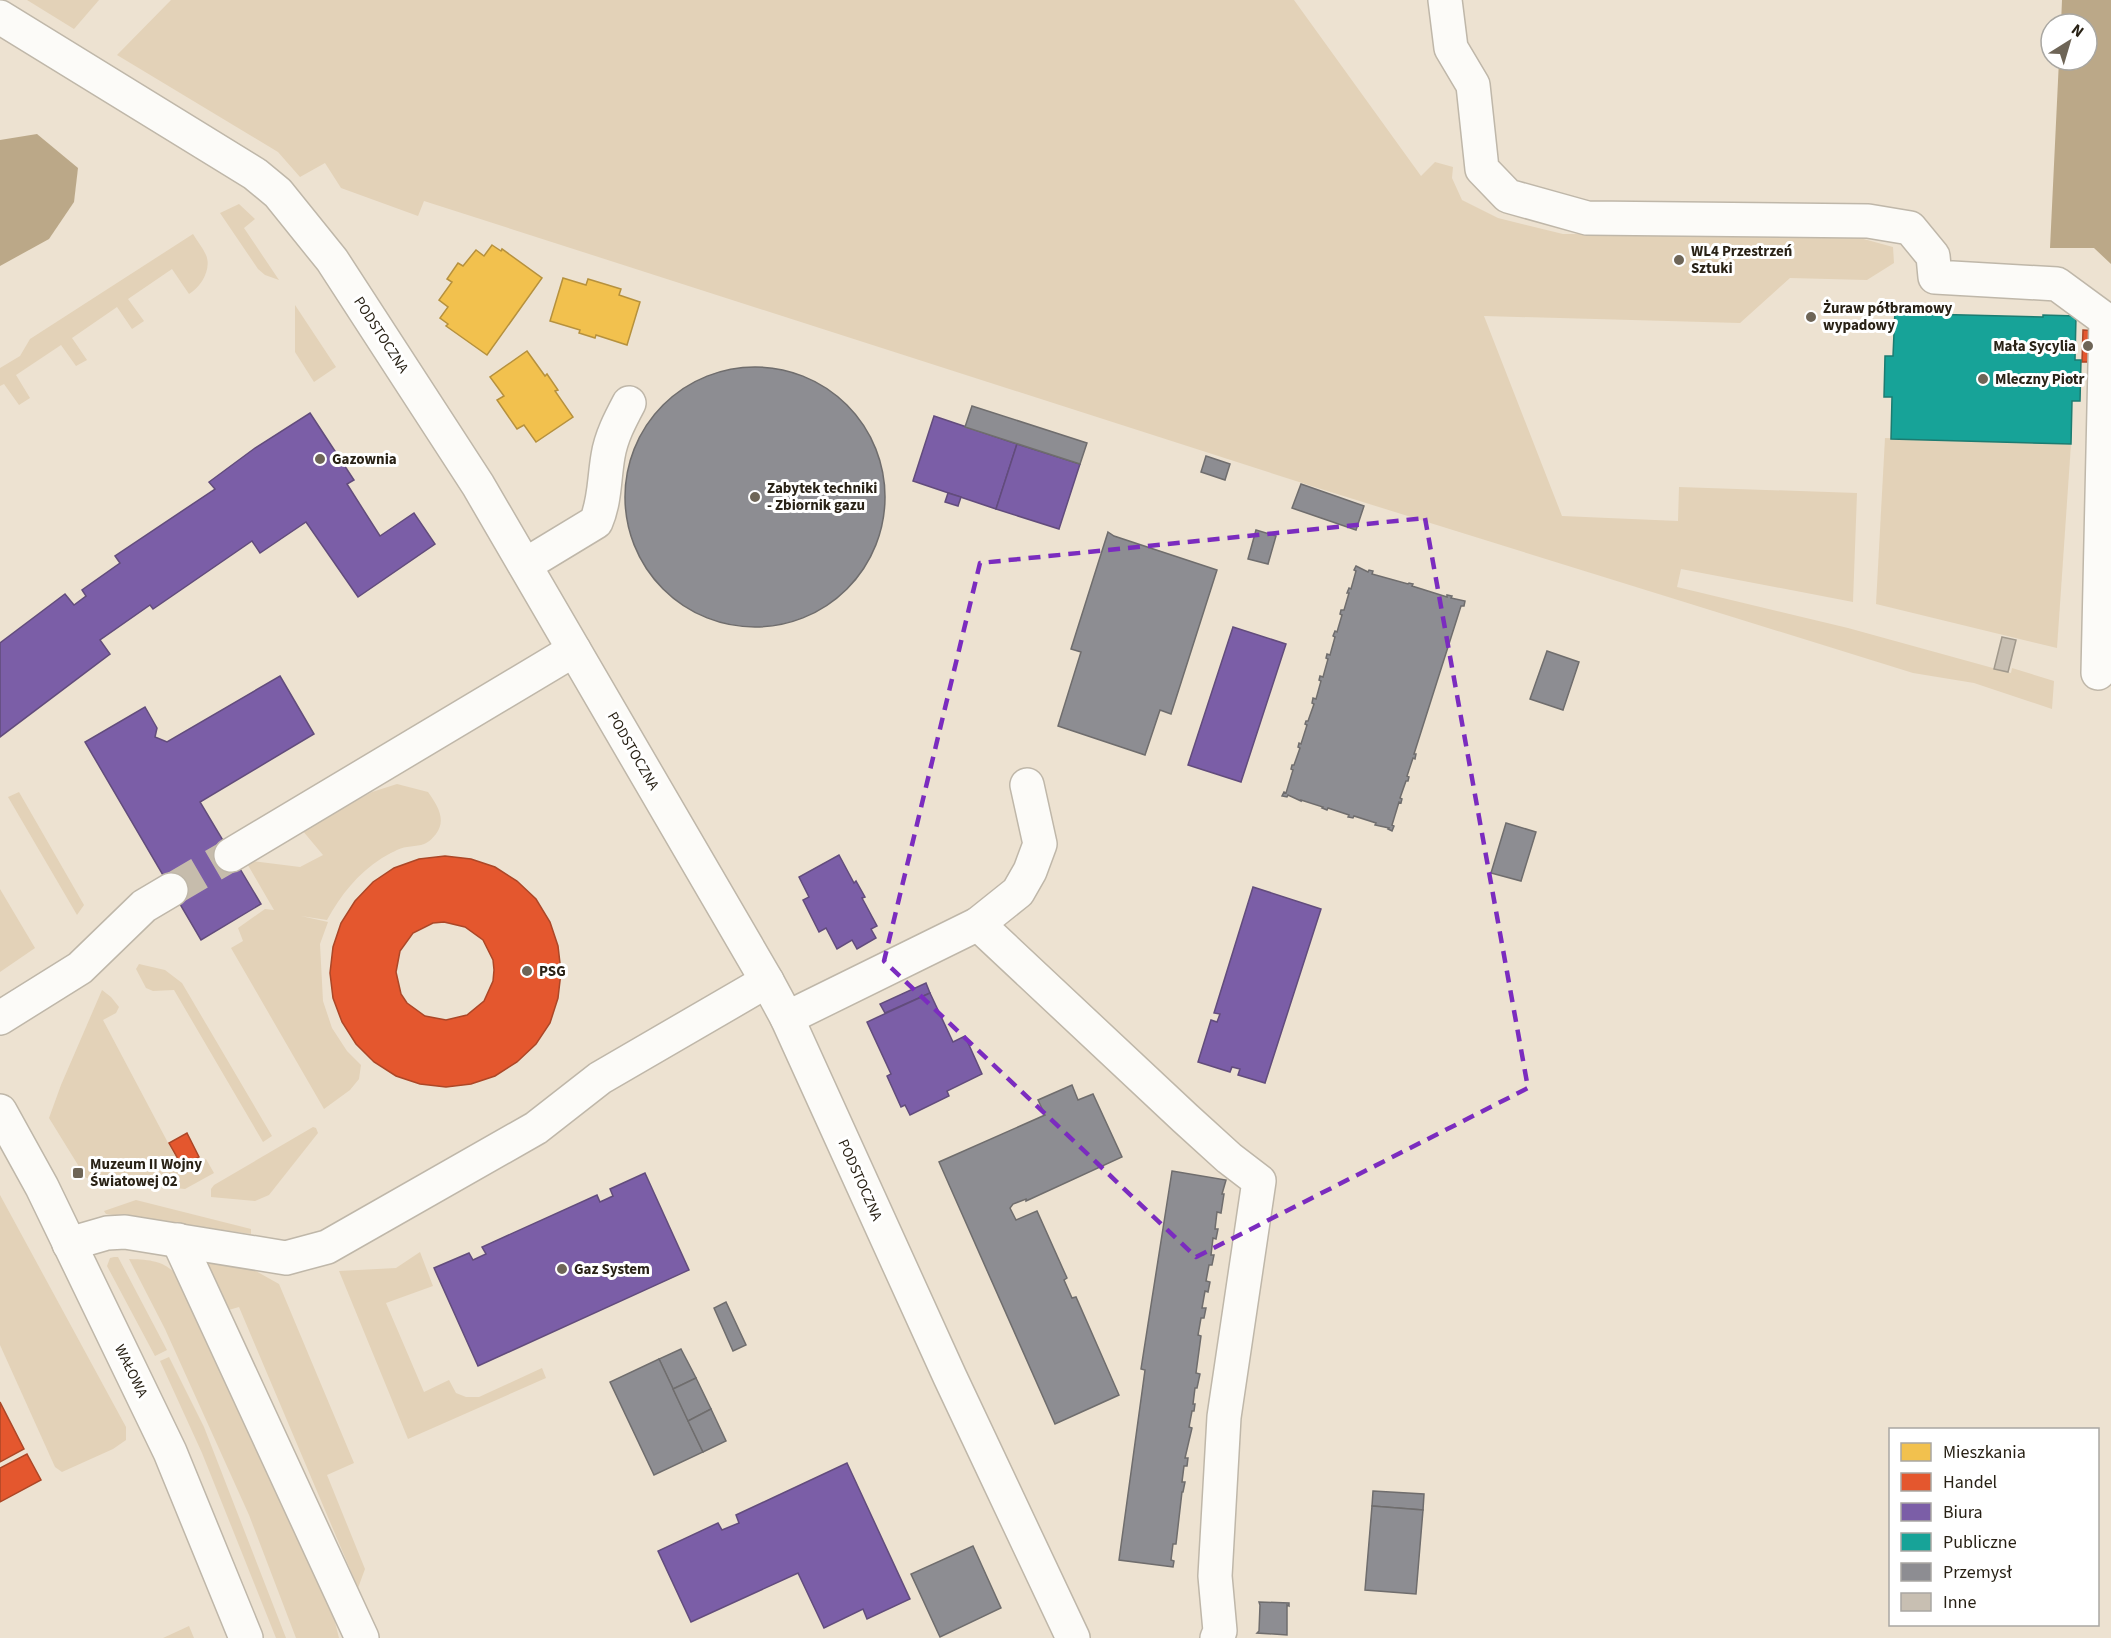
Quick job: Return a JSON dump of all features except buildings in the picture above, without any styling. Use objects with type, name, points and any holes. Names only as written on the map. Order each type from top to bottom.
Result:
[{"type":"street","points":[[1445,0],[1451,48],[1473,85],[1482,169],[1508,196],[1587,218],[1868,221],[1910,228],[1933,256],[1935,277],[2057,284],[2106,320],[2098,673]]},
{"type":"street","name":"PODSTOCZNA","points":[[0,17],[255,174],[278,193],[332,260],[478,485],[787,1018],[950,1377],[1073,1638]]},
{"type":"street","points":[[525,566],[596,522],[600,513],[608,456],[615,430],[629,403]]},
{"type":"street","points":[[231,855],[574,650]]},
{"type":"street","points":[[787,1018],[978,924],[1018,892],[1030,871],[1040,844],[1027,785]]},
{"type":"street","points":[[0,1018],[80,968],[144,906],[171,890]]},
{"type":"street","points":[[978,924],[1229,1158],[1259,1181],[1224,1417],[1215,1576],[1220,1631],[1218,1638]]},
{"type":"street","points":[[69,1244],[107,1233],[125,1232],[286,1258],[327,1246],[536,1128],[600,1077],[767,981]]},
{"type":"street","name":"WAŁOWA","points":[[0,1111],[42,1186],[170,1452],[246,1638]]},
{"type":"street","points":[[178,1240],[362,1638]]},
{"type":"highlighted area","points":[[1425,518],[1528,1088],[1196,1257],[884,961],[980,563]]},
{"type":"shaded area","points":[[27,0],[99,0],[74,29]]},
{"type":"shaded area","points":[[171,0],[1294,0],[1421,176],[1435,162],[1453,167],[1452,178],[1462,200],[1498,218],[1563,234],[1849,235],[1893,247],[1894,263],[1867,280],[1790,278],[1740,323],[1484,316],[1562,516],[1678,521],[1679,487],[1857,493],[1853,602],[1681,569],[1677,587],[1848,628],[2011,673],[2012,668],[2054,681],[2052,709],[1974,683],[1913,673],[1321,489],[424,201],[418,216],[341,188],[325,163],[300,177],[278,152],[117,55]]},
{"type":"shaded area","points":[[2062,0],[2111,0],[2111,264],[2094,248],[2050,248],[2058,72],[2099,72],[2099,12],[2062,12]]},
{"type":"shaded area","points":[[37,134],[78,168],[74,202],[49,239],[0,266],[0,140]]},
{"type":"shaded area","points":[[239,204],[255,219],[244,228],[279,280],[265,275],[258,269],[220,213]]},
{"type":"shaded area","points":[[193,234],[206,255],[208,266],[201,282],[193,291],[189,294],[172,269],[128,299],[144,321],[132,329],[117,307],[72,338],[87,360],[76,366],[61,345],[16,375],[30,398],[19,405],[4,384],[0,386],[0,368],[20,356],[30,339]]},
{"type":"shaded area","points":[[295,305],[336,367],[314,382],[295,352]]},
{"type":"shaded area","points":[[1885,438],[2071,444],[2057,648],[1876,604]]},
{"type":"shaded area","points":[[397,784],[428,792],[441,818],[436,834],[426,843],[397,850],[373,864],[350,886],[327,920],[301,916],[328,922],[320,944],[323,1001],[332,1028],[347,1051],[361,1065],[359,1079],[350,1090],[324,1109],[231,948],[243,941],[238,928],[265,909],[274,910],[245,860],[300,867],[323,855],[302,830],[372,792]]},
{"type":"shaded area","points":[[19,792],[84,905],[77,915],[8,797]]},
{"type":"shaded area","points":[[0,889],[35,948],[0,972]]},
{"type":"shaded area","points":[[139,964],[165,970],[182,983],[272,1136],[263,1142],[174,990],[153,991],[146,988],[136,969]]},
{"type":"shaded area","points":[[102,990],[119,1007],[116,1013],[103,1020],[184,1173],[206,1159],[214,1173],[185,1189],[86,1178],[49,1118]]},
{"type":"shaded area","points":[[313,1127],[318,1133],[269,1195],[255,1201],[211,1197],[211,1189],[214,1185]]},
{"type":"shaded area","points":[[0,1195],[126,1427],[126,1440],[113,1449],[62,1472],[55,1467],[0,1345]]},
{"type":"shaded area","points":[[136,1200],[251,1229],[251,1234],[106,1214],[104,1211]]},
{"type":"shaded area","points":[[420,1252],[433,1286],[386,1303],[424,1392],[449,1380],[456,1393],[466,1397],[479,1397],[542,1368],[546,1378],[408,1439],[339,1271],[396,1268]]},
{"type":"shaded area","points":[[118,1257],[167,1350],[155,1356],[107,1266],[110,1258]]},
{"type":"shaded area","points":[[129,1259],[160,1263],[185,1282],[334,1618],[339,1638],[296,1638],[249,1515],[165,1329]]},
{"type":"shaded area","points":[[201,1262],[254,1270],[279,1284],[354,1463],[327,1475],[365,1569],[358,1588],[239,1307],[222,1312]]},
{"type":"shaded area","points":[[169,1357],[204,1427],[286,1638],[276,1638],[202,1453],[160,1361]]},
{"type":"shaded area","points":[[189,1626],[194,1638],[163,1638]]},
{"type":"tunnel","points":[[171,890],[231,855]]},
{"type":"place","name":"WL4 Przestrzeń Sztuki","points":[[1679,260]]},
{"type":"place","name":"Żuraw półbramowy wypadowy","points":[[1811,317]]},
{"type":"place","name":"Mała Sycylia","points":[[2088,346]]},
{"type":"place","name":"Mleczny Piotr","points":[[1983,379]]},
{"type":"place","name":"Gazownia","points":[[320,459]]},
{"type":"place","name":"Zabytek techniki - Zbiornik gazu","points":[[755,497]]},
{"type":"place","name":"PSG","points":[[527,971]]},
{"type":"place","name":"Muzeum II Wojny Światowej 02","points":[[78,1173]]},
{"type":"place","name":"Gaz System","points":[[562,1269]]}]
